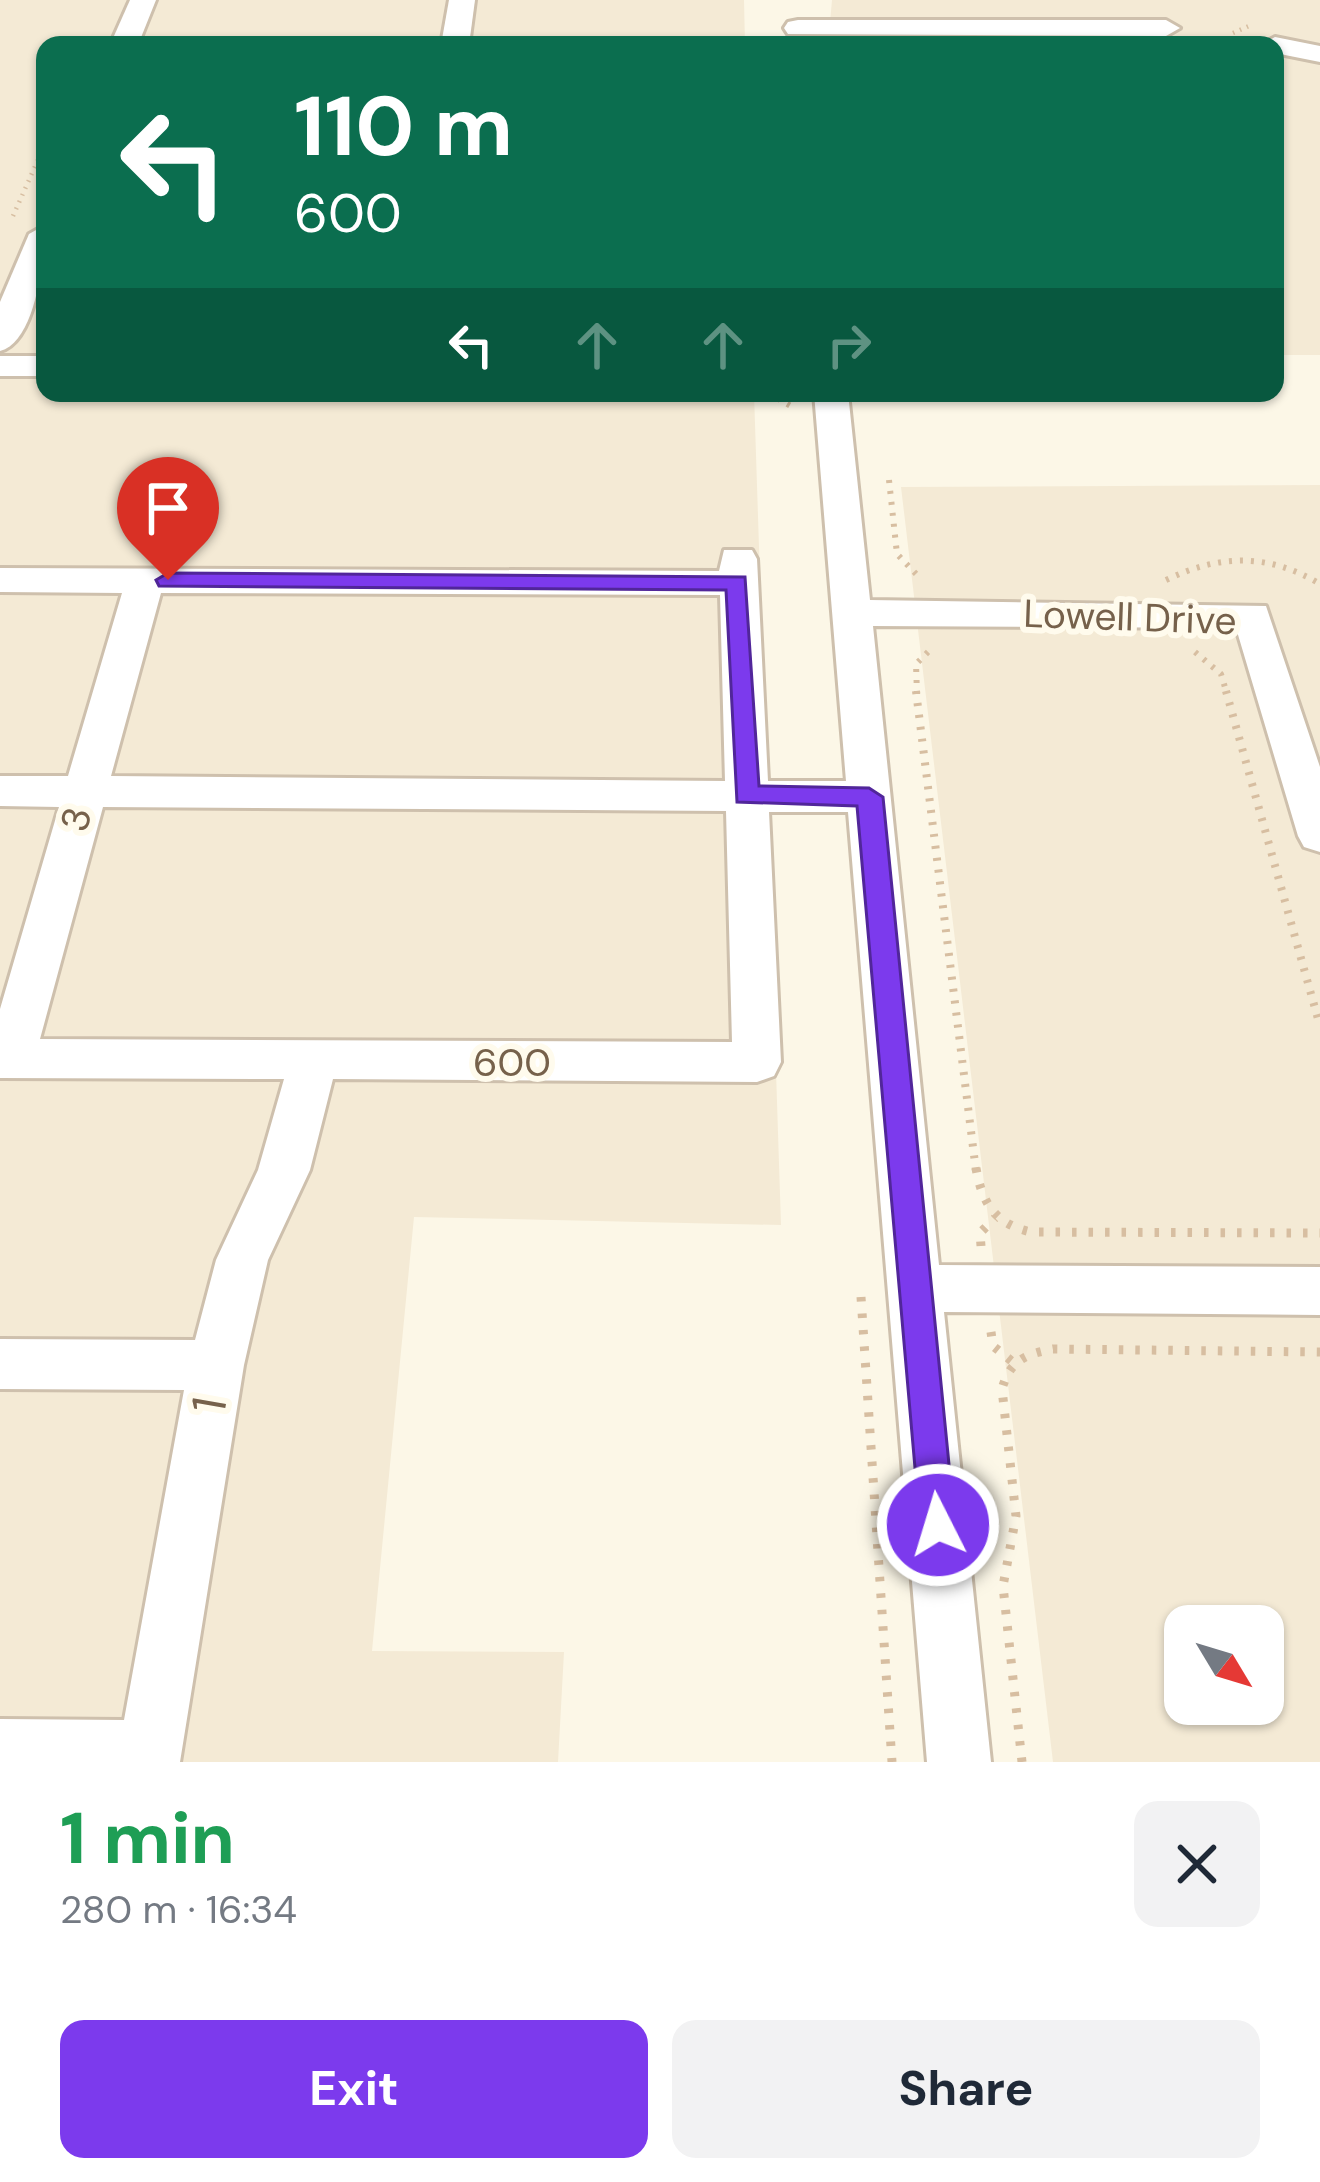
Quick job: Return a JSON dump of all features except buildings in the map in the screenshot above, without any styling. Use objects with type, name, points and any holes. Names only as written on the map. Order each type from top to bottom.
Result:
[{"type":"street","points":[[128,36],[143,0]]},
{"type":"street","points":[[456,36],[462,0]]},
{"type":"street","points":[[797,24],[1166,28]]},
{"type":"street","points":[[1284,47],[1320,53]]},
{"type":"street","points":[[0,341],[36,255]]},
{"type":"street","points":[[0,366],[36,366]]},
{"type":"street","points":[[832,402],[959,1762]]},
{"type":"street","name":"600","points":[[5,1058],[757,1062],[737,571],[145,580]]},
{"type":"street","points":[[0,580],[145,580]]},
{"type":"street","name":"3","points":[[5,1058],[145,580]]},
{"type":"street","name":"Lowell Drive","points":[[853,614],[1252,615],[1320,836]]},
{"type":"street","points":[[0,791],[869,797]]},
{"type":"street","name":"1","points":[[149,1757],[216,1365],[242,1260],[284,1171],[313,1061]]},
{"type":"street","points":[[915,1288],[1320,1291]]},
{"type":"street","points":[[0,1364],[216,1365]]},
{"type":"street","points":[[0,1751],[149,1757]]},
{"type":"path","points":[[10,221],[36,164]]},
{"type":"path","points":[[889,480],[901,563],[929,580]]},
{"type":"path","points":[[1156,582],[1202,562],[1230,557],[1277,562],[1320,584]]},
{"type":"path","points":[[942,647],[920,657],[914,671],[976,1170],[986,1208],[1007,1226],[1031,1232],[1320,1233]]},
{"type":"path","points":[[1182,648],[1207,657],[1221,674],[1320,1026]]},
{"type":"path","points":[[1022,1762],[1003,1586],[1016,1516],[1003,1389],[1014,1363],[1036,1350],[1053,1349],[1320,1352]]},
{"type":"shaded area","points":[[0,0],[744,0],[745,36],[36,36],[36,402],[754,402],[781,1225],[414,1217],[372,1651],[564,1652],[558,1762],[0,1762]]},
{"type":"shaded area","points":[[832,0],[1320,0],[1320,355],[1284,355],[1284,36],[829,36]]},
{"type":"shaded area","points":[[1320,485],[1320,1762],[1053,1762],[901,487]]},
{"type":"route","points":[[168,580],[737,583],[746,796],[869,797],[938,1525]]}]
